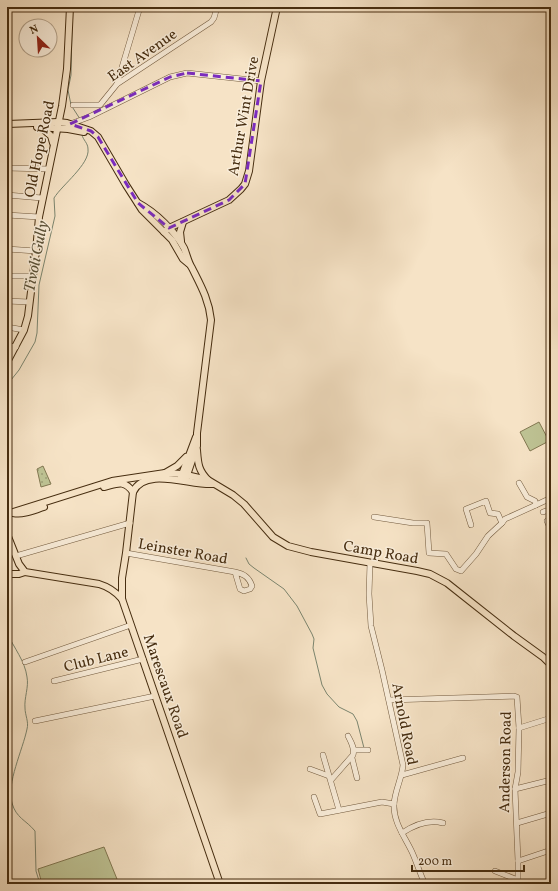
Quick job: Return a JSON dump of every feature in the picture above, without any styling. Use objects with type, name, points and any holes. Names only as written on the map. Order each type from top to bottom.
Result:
[{"type":"main road","name":"Arthur Wint Drive","points":[[166,230],[229,200],[238,193],[245,184],[252,154],[261,81],[277,7]]},
{"type":"main road","name":"Old Hope Road","points":[[7,362],[24,330],[28,316],[42,198],[62,106],[67,69],[70,8]]},
{"type":"main road","points":[[62,106],[63,117],[70,124]]},
{"type":"main road","points":[[8,124],[41,127],[70,124],[91,130],[98,137],[142,210],[183,246]]},
{"type":"main road","points":[[8,124],[58,125],[88,134],[112,159]]},
{"type":"main road","points":[[41,127],[51,136],[53,144]]},
{"type":"main road","points":[[183,222],[180,238],[188,256],[189,264],[208,302],[211,320],[197,433],[198,467],[210,482]]},
{"type":"main road","points":[[166,230],[183,259],[189,264]]},
{"type":"main road","points":[[183,478],[188,455],[197,433]]},
{"type":"main road","points":[[183,478],[197,446]]},
{"type":"main road","points":[[8,514],[112,481],[165,473],[177,466],[188,455]]},
{"type":"main road","points":[[165,473],[183,478]]},
{"type":"main road","points":[[8,514],[25,513],[104,487],[126,484],[133,492],[137,484],[146,480],[183,478]]},
{"type":"main road","name":"Camp Road","points":[[183,478],[210,482],[222,487],[244,504],[273,537],[281,543],[293,548],[430,574],[448,583],[514,636],[543,657],[551,665]]},
{"type":"main road","name":"Marescaux Road","points":[[133,492],[122,578],[122,599],[220,884]]},
{"type":"main road","points":[[7,534],[24,572]]},
{"type":"main road","points":[[7,574],[19,574],[24,572],[106,586],[116,586],[122,578]]},
{"type":"main road","points":[[106,586],[115,591],[122,599]]},
{"type":"main road","name":"Camp Road","points":[[543,657],[551,660]]},
{"type":"street","points":[[57,7],[70,8]]},
{"type":"street","points":[[117,84],[140,7]]},
{"type":"street","name":"East Avenue","points":[[73,105],[100,105],[117,84],[211,22],[214,18],[217,7]]},
{"type":"street","points":[[70,124],[99,112],[170,77],[187,73],[261,81]]},
{"type":"street","points":[[7,168],[48,169]]},
{"type":"street","points":[[7,195],[42,198]]},
{"type":"street","points":[[7,215],[39,217]]},
{"type":"street","points":[[7,249],[36,251]]},
{"type":"street","points":[[7,276],[32,276]]},
{"type":"street","points":[[7,300],[29,302]]},
{"type":"street","points":[[7,327],[24,330]]},
{"type":"street","points":[[7,346],[16,347]]},
{"type":"street","points":[[519,482],[527,497],[535,501],[536,505]]},
{"type":"street","points":[[374,517],[413,523],[427,522],[429,552],[446,554],[456,569],[461,571],[476,554],[488,536],[505,519],[551,498]]},
{"type":"street","points":[[471,526],[466,509],[486,501],[490,513],[498,514],[502,523]]},
{"type":"street","points":[[543,512],[551,509]]},
{"type":"street","points":[[547,521],[551,530]]},
{"type":"street","points":[[16,556],[130,523]]},
{"type":"street","name":"Leinster Road","points":[[126,553],[235,572]]},
{"type":"street","name":"Arnold Road","points":[[370,563],[369,594],[371,626],[403,765],[402,775],[394,804],[397,822],[412,852],[425,884]]},
{"type":"street","points":[[25,662],[131,625]]},
{"type":"street","name":"Club Lane","points":[[54,681],[143,659]]},
{"type":"street","points":[[35,721],[155,696]]},
{"type":"street","name":"Anderson Road","points":[[389,700],[515,696],[518,699],[518,772],[515,789],[518,882]]},
{"type":"street","points":[[519,728],[551,718]]},
{"type":"street","points":[[330,778],[352,758],[354,750],[348,736]]},
{"type":"street","points":[[354,750],[368,750]]},
{"type":"street","points":[[323,755],[339,810]]},
{"type":"street","points":[[352,758],[357,778]]},
{"type":"street","points":[[402,775],[463,758]]},
{"type":"street","points":[[310,770],[330,778]]},
{"type":"street","points":[[515,789],[551,780]]},
{"type":"street","points":[[314,797],[320,814],[382,802],[394,804]]},
{"type":"street","points":[[517,823],[551,813]]},
{"type":"street","points":[[402,833],[417,824],[436,821],[443,823]]},
{"type":"street","points":[[518,861],[551,850]]},
{"type":"street","points":[[495,871],[518,882]]},
{"type":"street","points":[[545,884],[551,882]]},
{"type":"highlighted area","points":[[187,73],[261,81],[245,184],[229,200],[169,228],[138,203],[98,137],[91,131],[70,124],[170,77]]},
{"type":"green space","points":[[539,422],[549,441],[530,451],[520,432]]},
{"type":"green space","points":[[43,466],[51,484],[41,487],[37,469]]},
{"type":"green space","points":[[104,847],[119,884],[42,884],[38,869]]},
{"type":"waterway","name":"Tivoli Gully","points":[[72,28],[71,75],[68,90],[71,105],[80,119]]},
{"type":"waterway","name":"Tivoli Gully","points":[[7,385],[19,370],[35,342],[37,333],[39,285],[55,216],[54,198],[85,161],[88,149],[82,135]]},
{"type":"waterway","points":[[246,558],[249,564],[284,589],[297,606],[314,639],[313,648],[322,685],[327,694],[339,707],[353,714],[357,721],[364,748]]},
{"type":"waterway","name":"Tivoli Gully","points":[[7,633],[24,665],[27,681],[25,704],[27,726],[11,786],[12,803],[16,812],[35,831],[36,871],[40,884]]}]
